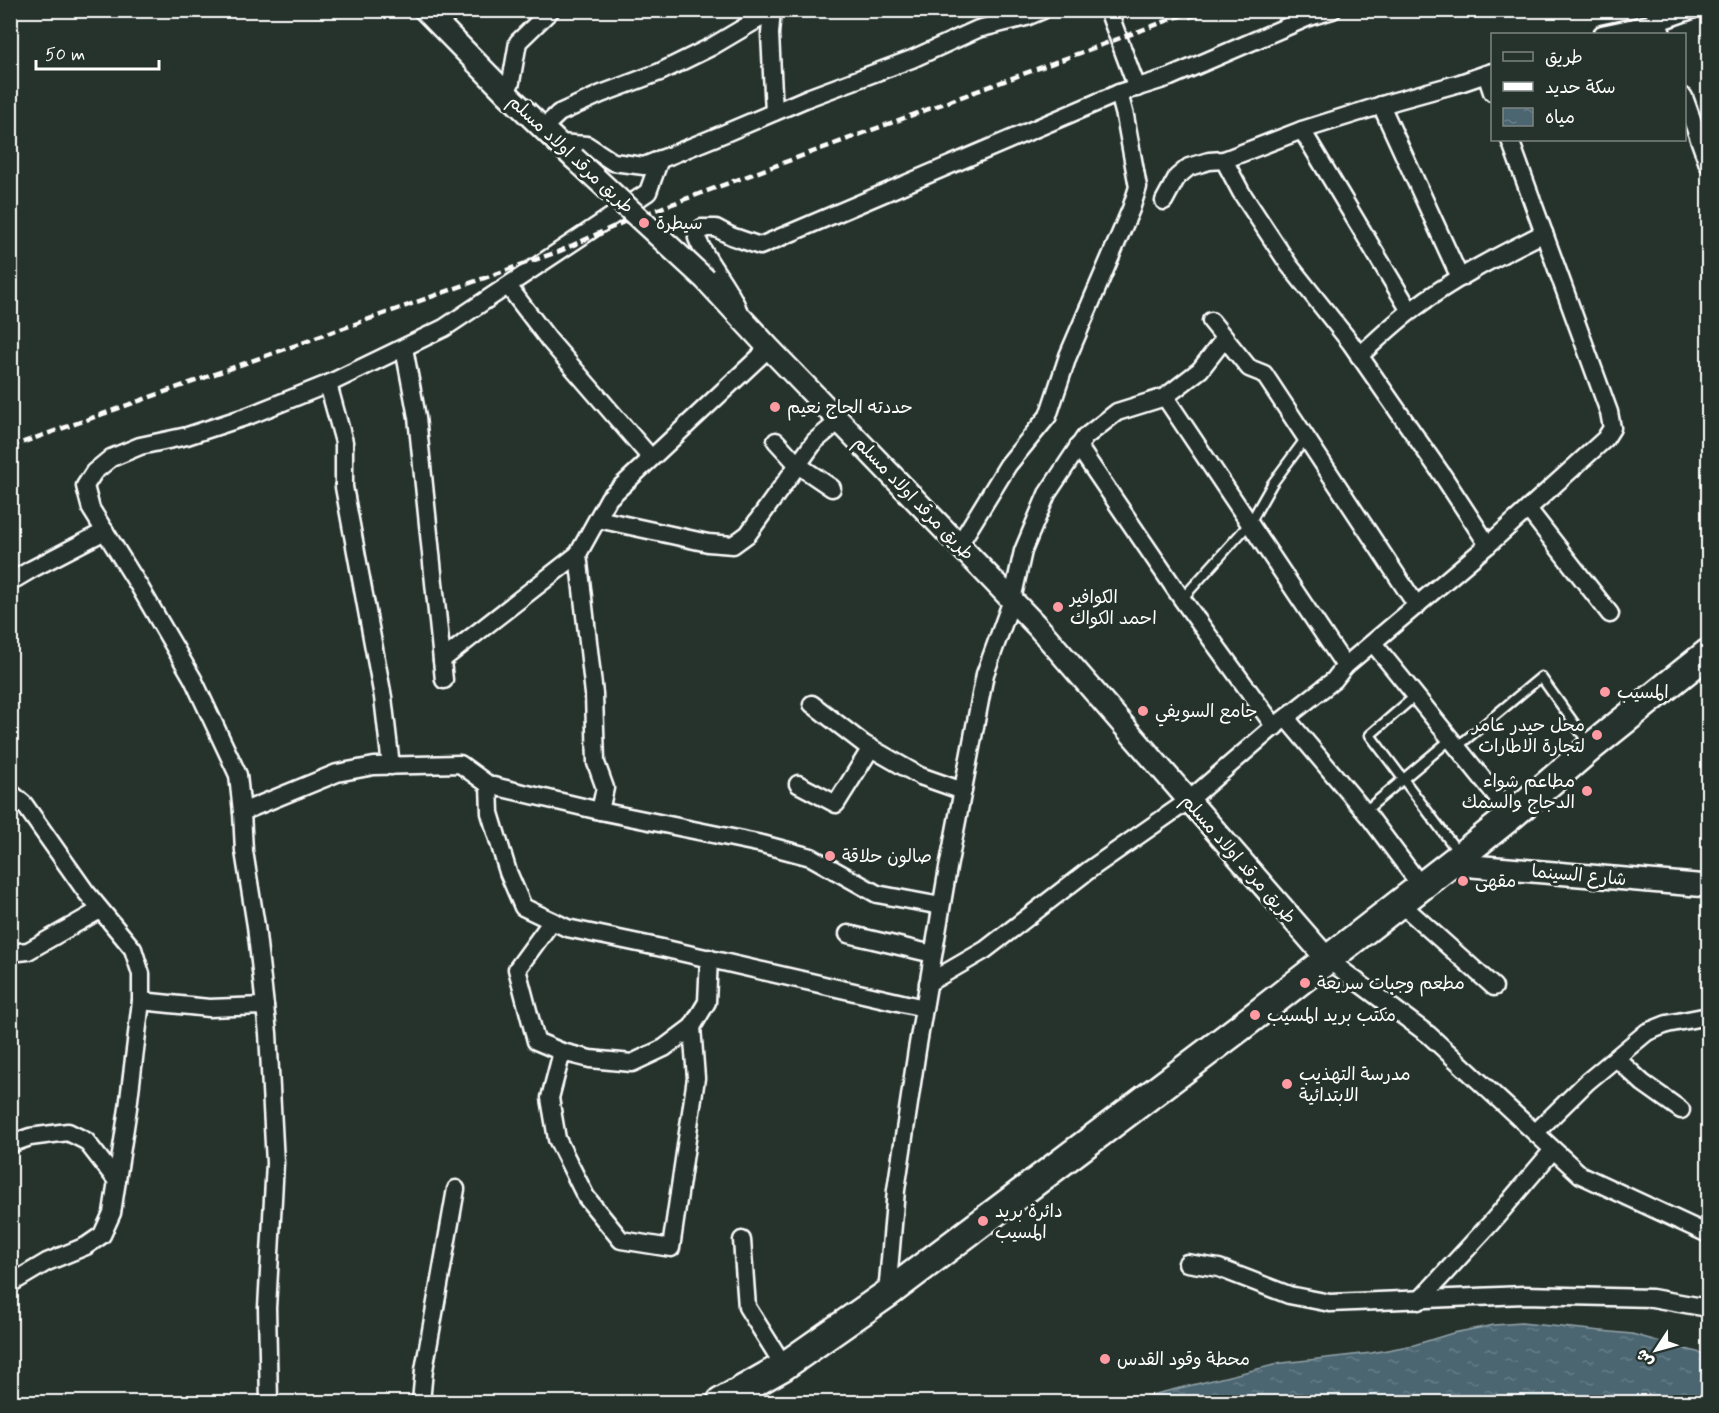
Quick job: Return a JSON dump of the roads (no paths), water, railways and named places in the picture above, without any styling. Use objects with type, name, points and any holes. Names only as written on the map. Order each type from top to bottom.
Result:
[{"type":"main road","points":[[721,1402],[784,1366],[887,1294],[1242,1026],[1512,815],[1708,652]]},
{"type":"street","name":"طريق مرقد اولاد مسلم","points":[[425,10],[542,129],[705,279],[1038,627],[1327,959]]},
{"type":"street","points":[[506,93],[512,82],[518,42],[551,10]]},
{"type":"street","points":[[559,143],[587,145],[613,162],[644,166],[810,96],[912,59],[978,29],[1026,17],[1042,10]]},
{"type":"street","points":[[1108,10],[1137,88]]},
{"type":"street","points":[[744,321],[730,291],[704,254],[697,238],[702,228],[716,228],[760,246],[1119,93],[1170,77],[1309,17],[1333,10]]},
{"type":"street","points":[[1607,33],[1658,22],[1692,10]]},
{"type":"street","points":[[772,11],[770,34],[774,112]]},
{"type":"street","points":[[542,129],[559,112],[660,72],[711,47],[772,11]]},
{"type":"street","points":[[1164,201],[1177,177],[1189,167],[1209,161],[1224,160],[1302,130],[1489,73]]},
{"type":"street","points":[[959,545],[1008,465],[1048,416],[1068,356],[1131,209],[1138,187],[1119,93]]},
{"type":"street","points":[[1686,103],[1708,164]]},
{"type":"street","points":[[1381,105],[1460,278]]},
{"type":"street","points":[[1302,130],[1410,311]]},
{"type":"street","points":[[928,983],[985,950],[1089,870],[1188,801],[1280,722],[1334,680],[1346,666],[1488,545],[1605,439],[1612,428],[1609,412],[1510,141]]},
{"type":"street","points":[[269,1402],[267,1308],[275,1163],[268,1033],[256,926],[244,851],[238,775],[193,680],[91,509],[85,486],[94,472],[111,458],[140,446],[187,436],[248,416],[328,384],[444,328],[648,192],[660,159]]},
{"type":"street","points":[[1224,160],[1241,192],[1289,265],[1359,356],[1488,545]]},
{"type":"street","points":[[1359,356],[1410,311],[1490,260],[1544,233]]},
{"type":"street","points":[[508,286],[549,340],[651,458]]},
{"type":"street","points":[[1211,321],[1250,368],[1264,374],[1417,606]]},
{"type":"street","points":[[887,1294],[896,1190],[941,906],[985,674],[1012,600],[1023,551],[1047,494],[1084,437],[1117,412],[1165,397],[1200,370],[1225,338]]},
{"type":"street","points":[[404,348],[417,417],[444,680]]},
{"type":"street","points":[[442,660],[578,554],[609,498],[769,348]]},
{"type":"street","points":[[328,384],[344,442],[344,487],[383,697],[391,766]]},
{"type":"street","points":[[1165,397],[1346,666]]},
{"type":"street","points":[[597,519],[708,543],[733,544],[748,534],[815,441],[839,421]]},
{"type":"street","points":[[776,441],[798,465],[832,488]]},
{"type":"street","points":[[1078,446],[1182,599],[1280,722],[1364,812],[1422,886]]},
{"type":"street","points":[[1528,509],[1610,614]]},
{"type":"street","points":[[10,582],[105,531]]},
{"type":"street","points":[[578,554],[594,694],[596,763],[605,788],[600,811]]},
{"type":"street","points":[[1373,643],[1512,815]]},
{"type":"street","points":[[812,704],[871,748],[920,776],[963,791]]},
{"type":"street","points":[[798,784],[836,804],[871,748]]},
{"type":"street","points":[[242,812],[337,773],[374,766],[460,764],[489,784],[600,811],[762,844],[811,857],[877,894],[941,906]]},
{"type":"street","points":[[489,784],[490,813],[508,872],[523,907],[567,928],[924,1008]]},
{"type":"street","points":[[10,792],[24,804],[100,909],[134,949],[141,974],[141,1001],[112,1213],[102,1235],[86,1246],[46,1262],[10,1284]]},
{"type":"street","name":"شارع السينما","points":[[1455,860],[1708,886]]},
{"type":"street","points":[[1400,903],[1494,987]]},
{"type":"street","points":[[10,952],[28,951],[100,909]]},
{"type":"street","points":[[552,921],[517,969],[536,1041],[562,1052],[590,1059],[632,1063],[664,1048],[692,1027],[707,1002],[709,958]]},
{"type":"street","points":[[848,934],[933,954]]},
{"type":"street","points":[[1327,959],[1429,1035],[1581,1175],[1708,1234]]},
{"type":"street","points":[[141,1001],[209,1008],[265,1006]]},
{"type":"street","points":[[1536,1132],[1587,1082],[1647,1032],[1667,1024],[1708,1016]]},
{"type":"street","points":[[562,1052],[550,1098],[557,1139],[586,1197],[621,1240],[671,1248],[696,1078],[692,1027]]},
{"type":"street","points":[[1616,1058],[1643,1083],[1681,1110]]},
{"type":"street","points":[[10,1144],[30,1137],[68,1132],[86,1141],[117,1181]]},
{"type":"street","points":[[1419,1300],[1491,1223],[1553,1150]]},
{"type":"street","points":[[421,1402],[424,1370],[456,1189]]},
{"type":"street","points":[[742,1240],[747,1307],[784,1366]]},
{"type":"street","points":[[1187,1263],[1219,1268],[1289,1295],[1330,1303],[1524,1295],[1652,1298],[1708,1308]]},
{"type":"lane","points":[[1182,599],[1250,523],[1272,484],[1306,438]]},
{"type":"lane","points":[[1364,812],[1403,779],[1541,677],[1591,747]]},
{"type":"lane","points":[[1415,696],[1370,735],[1403,779],[1455,860]]},
{"type":"water","points":[[1521,1323],[1632,1334],[1708,1355],[1708,1402],[1123,1402],[1282,1363],[1371,1353],[1414,1345],[1453,1333],[1494,1325]]},
{"type":"railway","points":[[10,447],[560,251],[626,221],[1196,10]]},
{"type":"railway","points":[[1189,17],[1212,10]]},
{"type":"place","name":"سيطرة","points":[[644,223]]},
{"type":"place","name":"حددته الحاج نعيم","points":[[775,407]]},
{"type":"place","name":"الكوافير احمد الكواك","points":[[1058,607]]},
{"type":"place","name":"المسيب","points":[[1605,692]]},
{"type":"place","name":"جامع السويفي","points":[[1143,711]]},
{"type":"place","name":"محل حيدر عامر لتجارة الاطارات","points":[[1597,735]]},
{"type":"place","name":"مطاعم شواء الدجاج والسمك","points":[[1587,791]]},
{"type":"place","name":"صالون حلاقة","points":[[830,856]]},
{"type":"place","name":"مقهى","points":[[1463,881]]},
{"type":"place","name":"مطعم وجبات سريعة","points":[[1305,983]]},
{"type":"place","name":"مكتب بريد المسيب","points":[[1255,1015]]},
{"type":"place","name":"مدرسة التهذيب الابتدائية","points":[[1287,1084]]},
{"type":"place","name":"دائرة بريد المسيب","points":[[983,1221]]},
{"type":"place","name":"محطة وقود القدس","points":[[1105,1359]]}]
